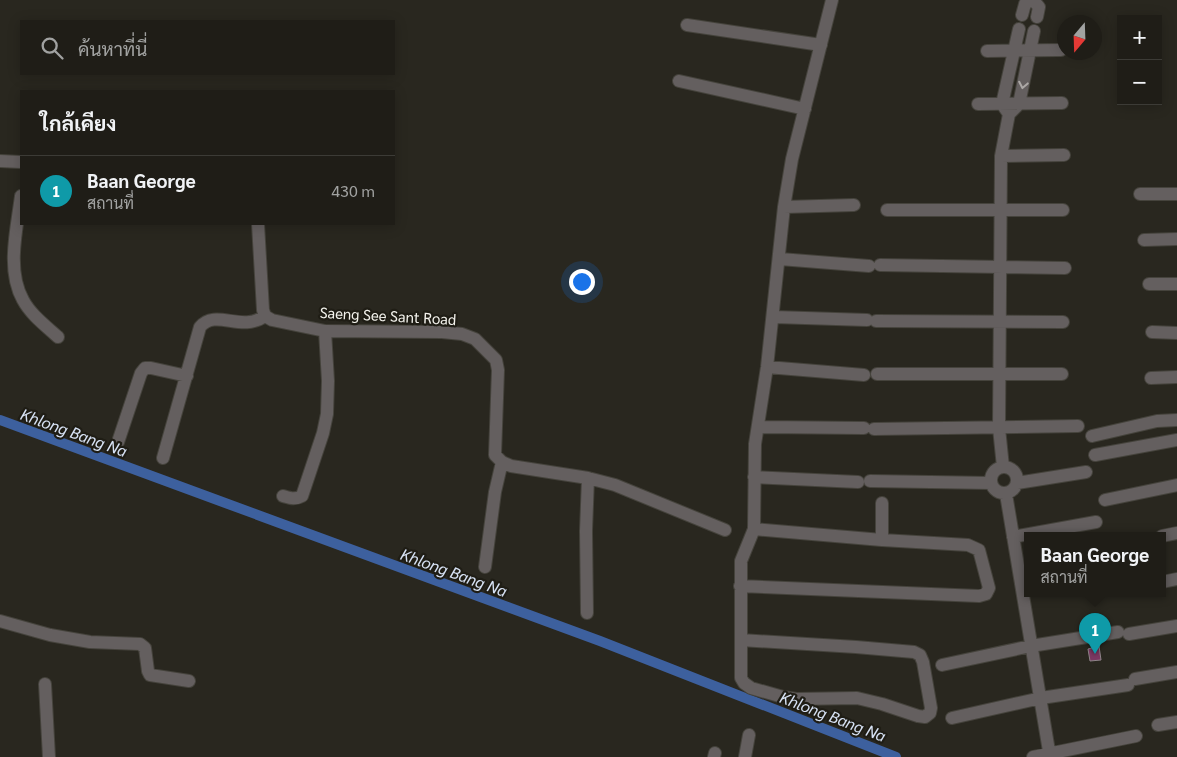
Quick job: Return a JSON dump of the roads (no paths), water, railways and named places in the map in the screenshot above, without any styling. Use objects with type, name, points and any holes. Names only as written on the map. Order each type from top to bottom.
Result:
[{"type":"street","points":[[741,640],[914,652],[920,655],[923,662],[931,708],[930,713],[925,717],[918,716],[857,698],[796,699],[751,688],[741,678],[740,586],[741,560],[754,529],[755,444],[768,367],[784,207],[792,159],[832,0]]},
{"type":"street","points":[[1022,15],[1024,4],[1032,0],[1039,7],[1036,17]]},
{"type":"street","points":[[687,25],[821,45]]},
{"type":"street","points":[[1003,467],[999,428],[1001,156],[1014,50],[1019,30]]},
{"type":"street","points":[[1019,104],[1034,31]]},
{"type":"street","points":[[987,51],[1057,50]]},
{"type":"street","points":[[679,81],[805,109]]},
{"type":"street","points":[[978,104],[1006,109],[1019,104],[1062,103]]},
{"type":"street","points":[[1001,156],[1064,155]]},
{"type":"street","points":[[0,161],[20,162]]},
{"type":"street","points":[[1140,194],[1177,194]]},
{"type":"street","points":[[20,205],[15,248],[14,271],[16,285],[27,306],[58,337]]},
{"type":"street","points":[[784,207],[854,205]]},
{"type":"street","points":[[887,210],[1063,210]]},
{"type":"street","points":[[163,458],[200,327],[205,321],[212,319],[252,323],[265,316],[262,310],[258,225]]},
{"type":"street","points":[[1144,240],[1177,239]]},
{"type":"street","points":[[780,259],[874,266],[1065,268]]},
{"type":"street","points":[[1149,284],[1177,284]]},
{"type":"street","name":"Saeng See Sant Road","points":[[265,316],[272,320],[325,331],[442,332],[462,334],[475,339],[496,360],[498,370],[495,455],[502,462]]},
{"type":"street","points":[[774,317],[1063,322]]},
{"type":"street","points":[[282,496],[298,499],[302,496],[323,433],[328,400],[325,331]]},
{"type":"street","points":[[1152,332],[1177,333]]},
{"type":"street","points":[[768,367],[870,375],[1062,374]]},
{"type":"street","points":[[118,442],[141,373],[145,368],[187,376]]},
{"type":"street","points":[[1151,378],[1177,377]]},
{"type":"street","points":[[1092,436],[1157,421],[1177,420]]},
{"type":"street","points":[[758,427],[999,428],[1078,426]]},
{"type":"street","points":[[1095,455],[1177,440]]},
{"type":"street","points":[[485,567],[495,492],[502,462],[511,466],[588,478],[615,485],[725,530]]},
{"type":"street","points":[[1003,467],[1014,471],[1017,483],[1013,490],[1006,494],[995,490],[991,483],[993,474],[1003,467]]},
{"type":"street","points":[[1017,483],[1086,472]]},
{"type":"street","points":[[754,476],[864,482],[991,483]]},
{"type":"street","points":[[587,613],[586,531],[588,478]]},
{"type":"street","points":[[1105,500],[1177,485]]},
{"type":"street","points":[[1006,494],[1013,538],[1024,587]]},
{"type":"street","points":[[882,503],[882,540]]},
{"type":"street","points":[[1044,532],[1096,522]]},
{"type":"street","points":[[740,586],[979,596],[986,594],[989,588],[979,550],[975,546],[754,529]]},
{"type":"street","points":[[1013,538],[1024,536]]},
{"type":"street","points":[[1026,597],[1031,646],[1050,755]]},
{"type":"street","points":[[0,621],[50,635],[90,642],[140,644],[145,648],[150,675],[189,681]]},
{"type":"street","points":[[942,665],[1031,646],[1177,626]]},
{"type":"street","points":[[952,718],[1041,698],[1177,672]]},
{"type":"street","points":[[45,684],[49,757]]},
{"type":"street","points":[[1158,726],[1177,722]]},
{"type":"street","points":[[745,757],[749,734]]},
{"type":"street","points":[[1033,757],[1136,736]]},
{"type":"waterway","name":"Khlong Bang Na","points":[[0,420],[600,641],[896,757]]},
{"type":"place","name":"Baan George","points":[[1095,654]]}]
